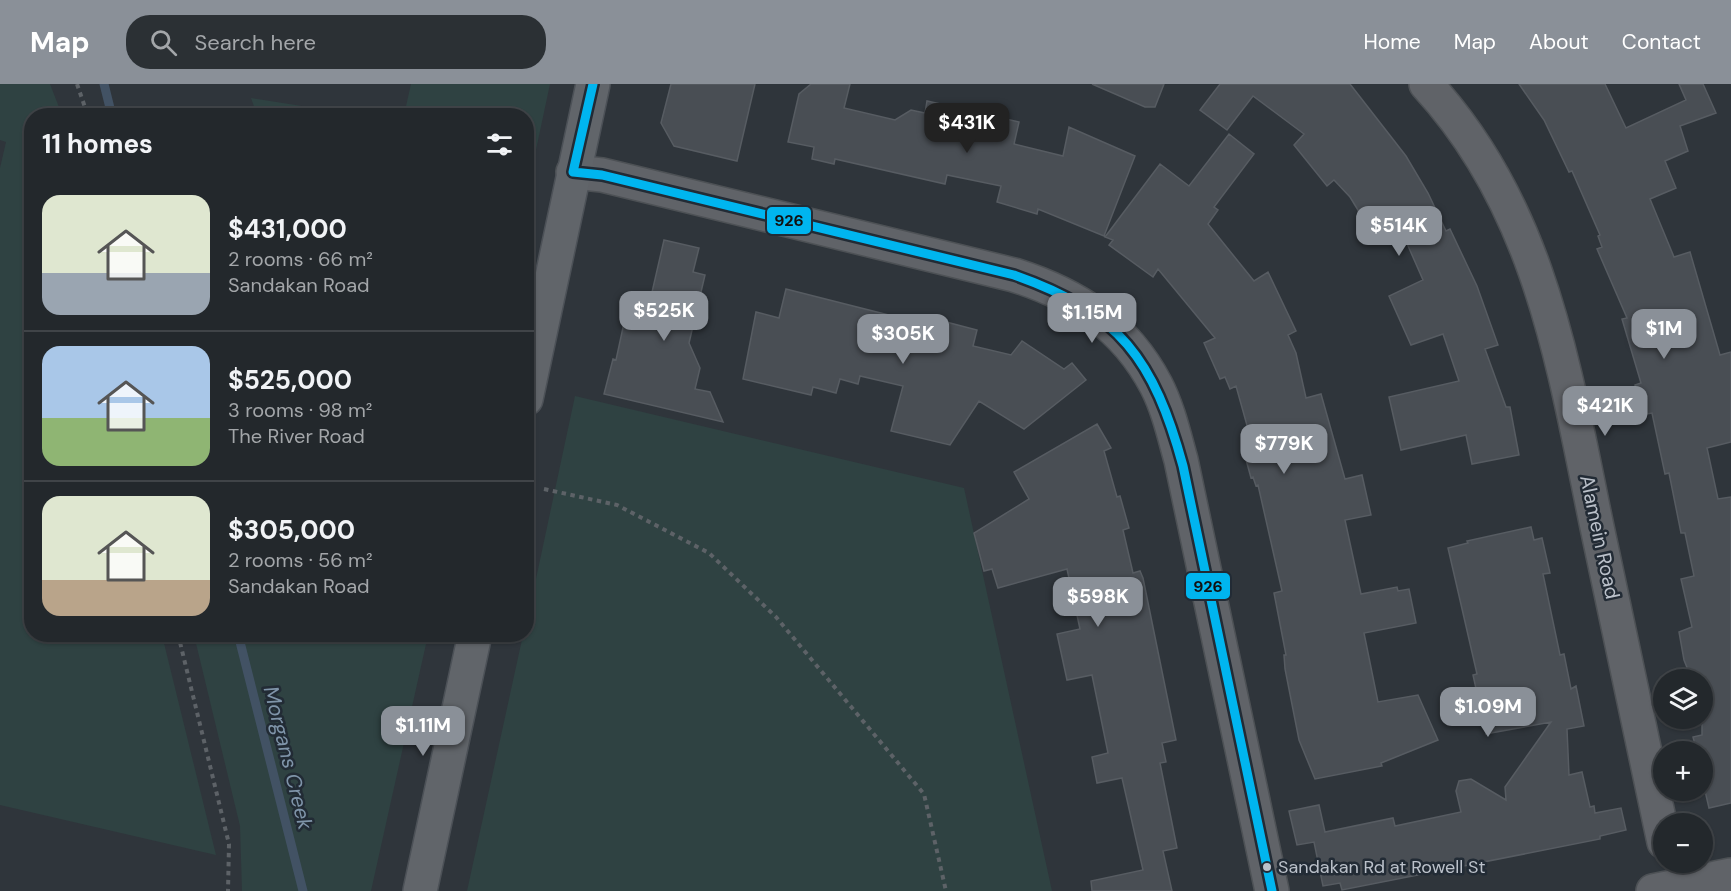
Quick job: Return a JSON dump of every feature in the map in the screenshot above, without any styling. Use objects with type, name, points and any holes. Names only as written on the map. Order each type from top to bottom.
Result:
[{"type":"main road","points":[[534,360],[593,84]]},
{"type":"main road","points":[[420,891],[473,642]]},
{"type":"street","name":"Alamein Road","points":[[1426,84],[1466,135],[1495,181],[1523,237],[1544,292],[1568,384],[1658,813]]},
{"type":"street","points":[[573,172],[602,175],[1014,275],[1048,286],[1078,301],[1107,322],[1127,343],[1157,386],[1180,460],[1272,891]]},
{"type":"street","points":[[1667,883],[1731,874]]},
{"type":"path","points":[[77,84],[85,108]]},
{"type":"path","points":[[544,489],[617,505],[709,553],[776,617],[924,794],[946,889]]},
{"type":"path","points":[[180,642],[229,844],[228,891]]},
{"type":"shaded area","points":[[0,84],[50,84],[59,108],[24,108],[24,642],[164,642],[216,855],[0,805],[0,168],[6,142],[0,140]]},
{"type":"shaded area","points":[[411,84],[550,84],[534,159],[534,108],[406,108]]},
{"type":"shaded area","points":[[251,98],[315,108],[255,108]]},
{"type":"shaded area","points":[[575,396],[964,488],[1052,891],[467,891],[521,642],[534,642],[534,588]]},
{"type":"shaded area","points":[[196,642],[426,642],[371,891],[242,891],[240,826]]},
{"type":"building","points":[[671,84],[755,84],[737,161],[674,146],[661,123]]},
{"type":"building","points":[[811,84],[850,84],[844,108],[895,120],[911,110],[925,113],[927,101],[1019,122],[1014,144],[1063,156],[1069,127],[1135,156],[1104,236],[1038,209],[1037,214],[997,202],[1001,186],[947,175],[945,184],[835,159],[834,164],[812,159],[814,147],[788,142],[799,94]]},
{"type":"building","points":[[1092,84],[1164,84],[1155,107],[1145,107]]},
{"type":"building","points":[[1220,84],[1350,84],[1406,156],[1428,193],[1446,231],[1450,229],[1477,286],[1498,345],[1485,349],[1506,407],[1510,407],[1519,455],[1472,464],[1466,435],[1401,450],[1389,397],[1459,381],[1443,334],[1411,345],[1389,296],[1423,280],[1405,239],[1402,237],[1390,242],[1376,213],[1364,220],[1350,197],[1334,180],[1327,186],[1294,145],[1304,134],[1253,96],[1227,130],[1200,110]]},
{"type":"building","points":[[1519,84],[1605,84],[1626,128],[1686,100],[1679,84],[1703,84],[1716,113],[1680,126],[1688,151],[1665,161],[1676,188],[1650,199],[1674,257],[1690,252],[1720,355],[1731,352],[1731,442],[1707,448],[1718,499],[1731,497],[1731,803],[1709,808],[1707,801],[1713,801],[1713,741],[1694,741],[1693,737],[1702,735],[1702,729],[1713,729],[1713,669],[1688,669],[1684,660],[1679,632],[1692,627],[1681,579],[1694,576],[1685,533],[1681,533],[1669,473],[1665,474],[1652,413],[1641,415],[1635,385],[1641,383],[1622,319],[1627,318],[1597,249],[1602,247],[1598,236],[1600,235],[1572,171],[1569,172],[1544,120]]},
{"type":"building","points":[[1229,134],[1254,154],[1214,207],[1218,210],[1208,224],[1254,281],[1268,272],[1296,331],[1288,335],[1296,353],[1306,398],[1321,394],[1345,479],[1362,475],[1371,515],[1345,520],[1361,594],[1397,587],[1398,591],[1409,589],[1416,623],[1364,633],[1378,702],[1418,695],[1438,740],[1381,763],[1382,766],[1315,779],[1299,740],[1285,669],[1284,655],[1286,655],[1274,593],[1282,591],[1258,485],[1256,486],[1253,477],[1251,478],[1245,456],[1255,454],[1236,386],[1230,389],[1225,377],[1220,379],[1204,343],[1215,338],[1158,269],[1153,277],[1109,245],[1113,240],[1105,237],[1160,164],[1189,186]]},
{"type":"building","points":[[664,240],[699,248],[693,272],[705,275],[689,343],[700,368],[695,389],[710,392],[723,422],[604,394],[613,359],[616,360],[627,309],[647,314]]},
{"type":"building","points":[[786,289],[944,329],[946,322],[977,330],[973,346],[1011,355],[1022,341],[1064,369],[1072,363],[1086,380],[1024,429],[979,401],[950,445],[891,431],[903,386],[860,376],[858,384],[840,379],[836,393],[813,387],[811,395],[743,379],[756,312],[779,318]]},
{"type":"building","points":[[1097,424],[1111,448],[1104,451],[1117,497],[1120,496],[1129,528],[1123,530],[1133,573],[1140,571],[1143,578],[1176,740],[1162,743],[1166,762],[1160,763],[1177,848],[1163,851],[1172,891],[1092,891],[1091,881],[1143,870],[1122,778],[1097,783],[1092,757],[1108,753],[1092,675],[1067,680],[1057,634],[1080,629],[1067,569],[998,588],[992,569],[984,571],[974,533],[1029,499],[1014,472]]},
{"type":"building","points":[[1531,527],[1534,540],[1542,538],[1550,573],[1543,574],[1560,655],[1564,654],[1571,689],[1576,686],[1584,726],[1567,729],[1569,775],[1582,772],[1590,807],[1594,806],[1595,813],[1621,808],[1626,830],[1600,836],[1600,839],[1342,890],[1340,883],[1323,886],[1314,842],[1297,845],[1289,811],[1319,805],[1325,832],[1393,818],[1395,826],[1461,812],[1456,791],[1459,781],[1471,779],[1506,800],[1505,787],[1551,722],[1486,734],[1473,675],[1477,674],[1448,548],[1468,543],[1467,541]]},
{"type":"waterway","name":"Morgans Creek","points":[[104,84],[110,108]]},
{"type":"waterway","name":"Morgans Creek","points":[[240,642],[303,891]]},
{"type":"transit line","name":"926","points":[[593,84],[573,172],[602,175],[1014,275],[1051,289],[1081,306],[1106,324],[1127,345],[1145,369],[1159,397],[1183,466],[1272,891]]},
{"type":"place","name":"Sandakan Rd at Rowell St","points":[[1267,867]]}]
